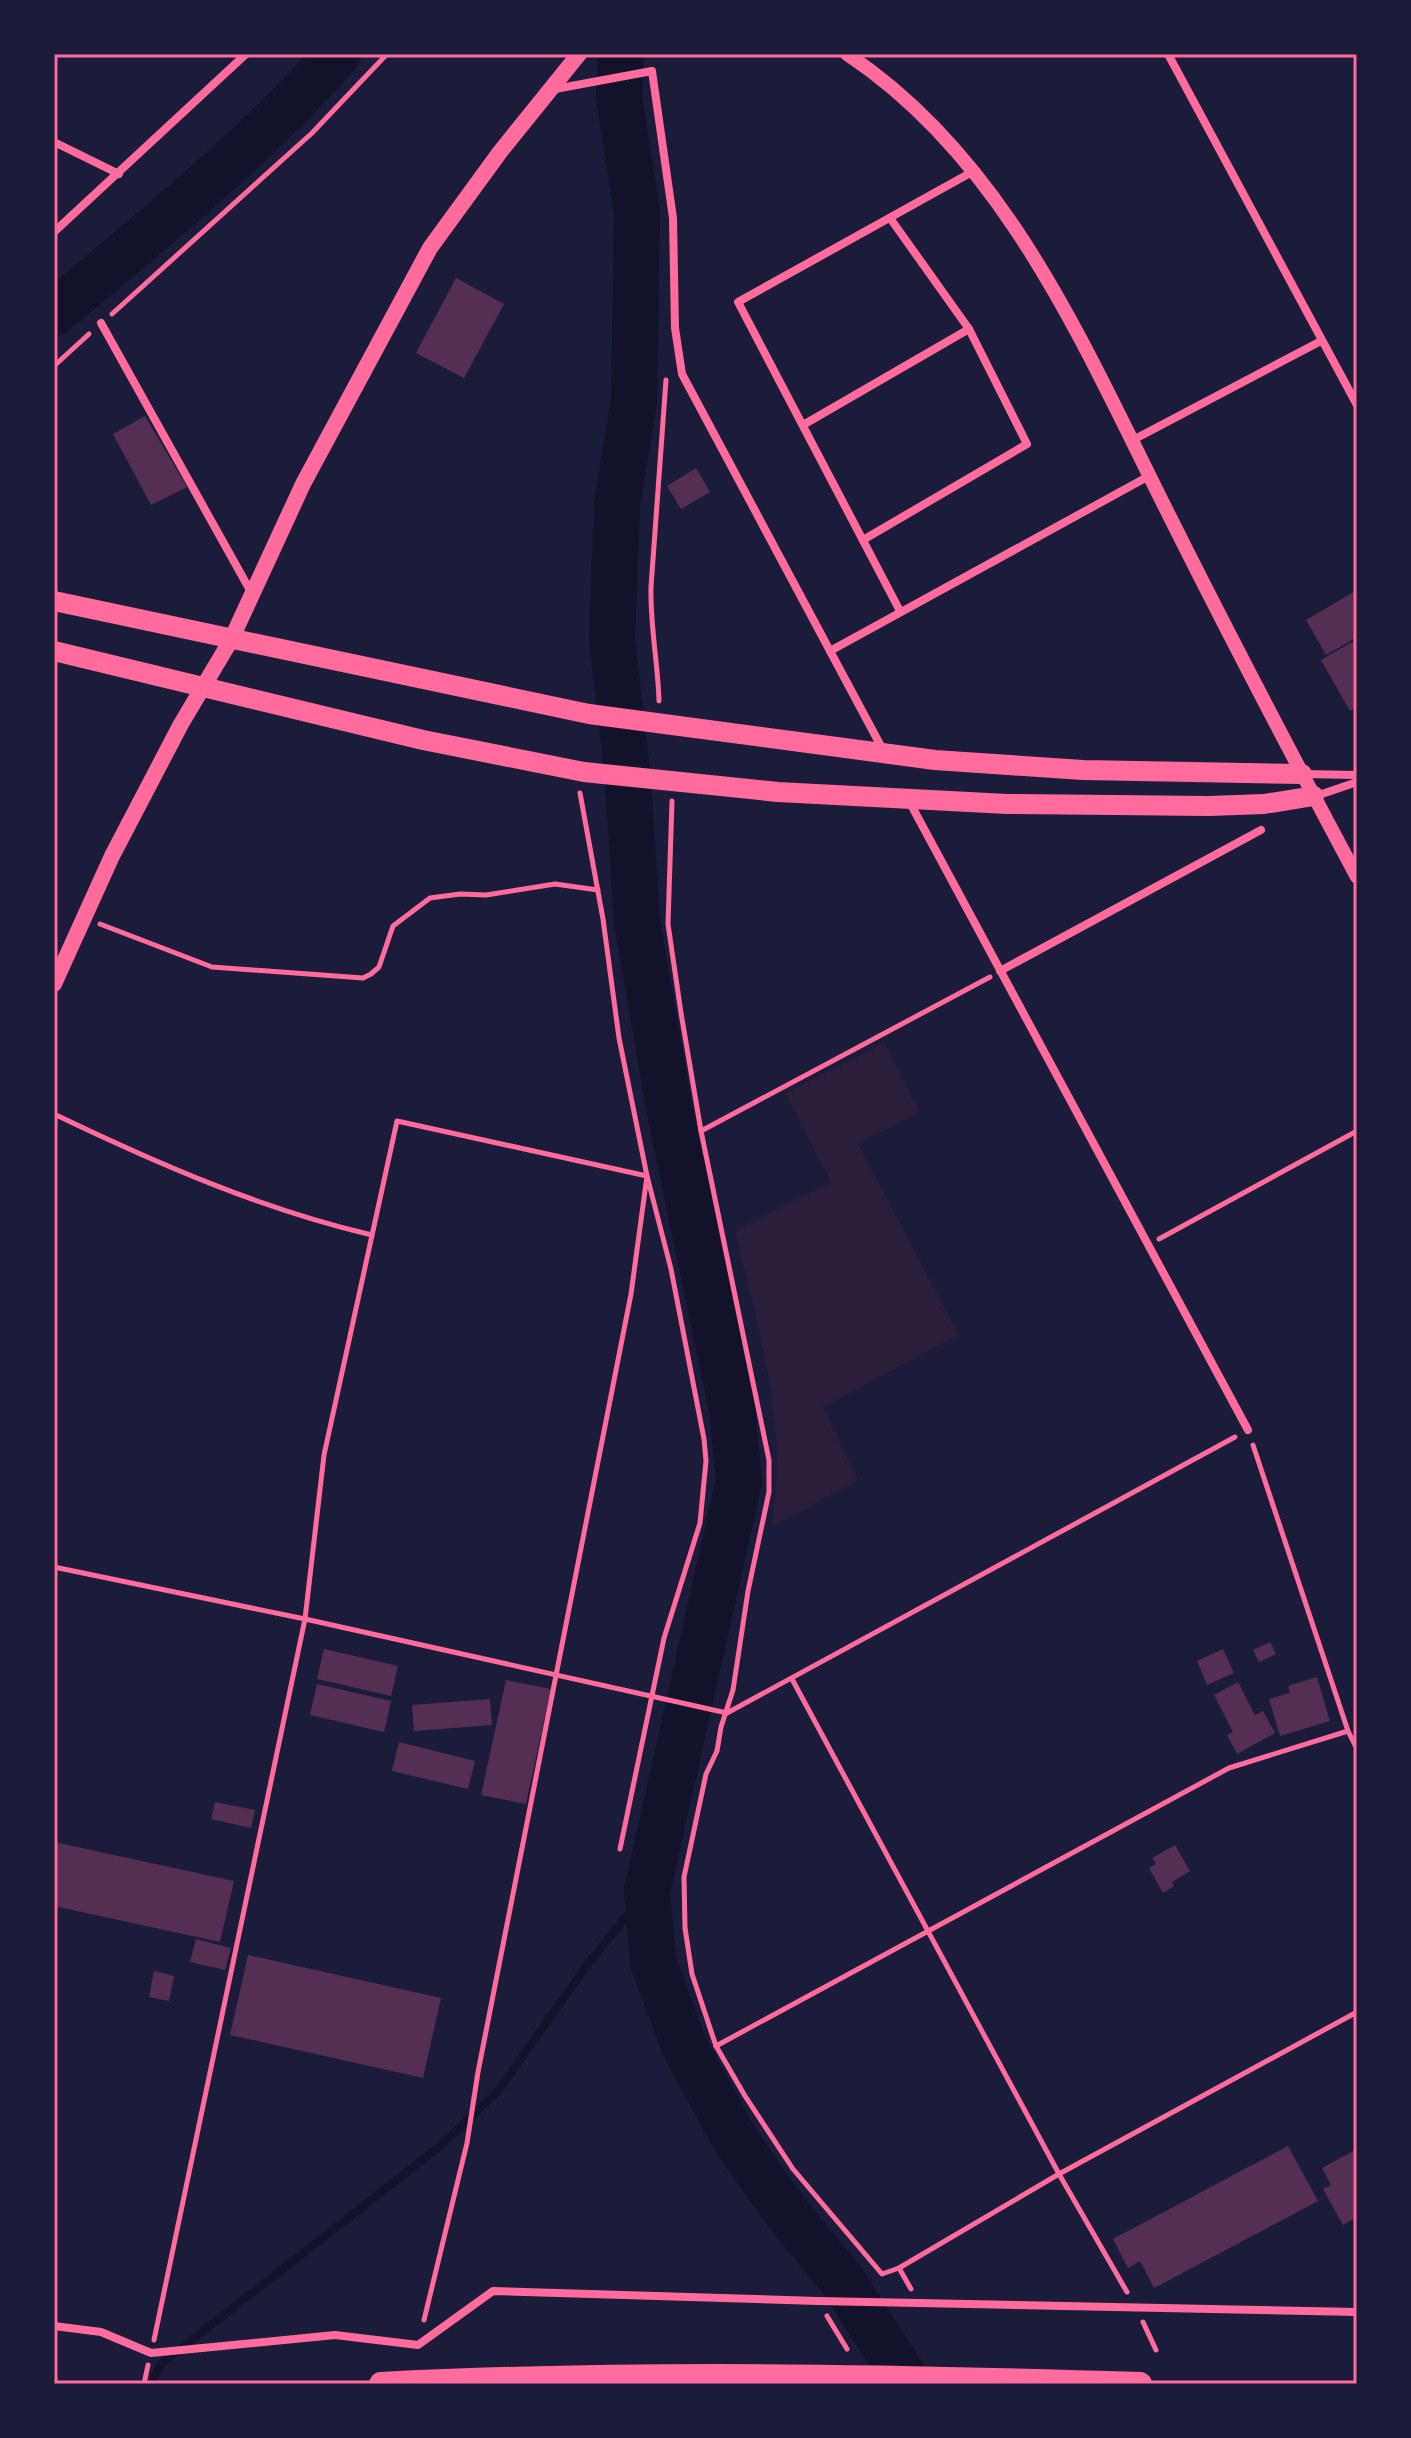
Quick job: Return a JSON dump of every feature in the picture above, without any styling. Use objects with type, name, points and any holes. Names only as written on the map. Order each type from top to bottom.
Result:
[{"type":"highway","points":[[381,2384],[544,2376],[876,2375],[1140,2384]]},
{"type":"main road","points":[[54,984],[112,856],[202,687],[231,640],[303,484],[430,248],[579,54]]},
{"type":"main road","points":[[54,601],[654,725],[885,754],[1083,770],[1302,774]]},
{"type":"main road","points":[[54,651],[423,740],[580,771],[778,792],[909,801],[1209,806],[1264,804],[1314,796]]},
{"type":"street","points":[[54,232],[246,54]]},
{"type":"street","points":[[847,54],[871,70],[914,109],[972,172],[1001,208],[1058,295],[1357,877]]},
{"type":"street","points":[[1168,54],[1357,405]]},
{"type":"street","points":[[549,90],[652,71],[673,218],[675,328],[682,374],[885,754]]},
{"type":"street","points":[[54,142],[119,174]]},
{"type":"street","points":[[900,611],[738,302],[972,172]]},
{"type":"street","points":[[863,540],[1027,444],[969,329],[890,218]]},
{"type":"street","points":[[101,323],[253,596]]},
{"type":"street","points":[[803,425],[969,329]]},
{"type":"street","points":[[1131,441],[1321,341]]},
{"type":"street","points":[[830,651],[1149,476]]},
{"type":"street","points":[[1302,774],[1357,775]]},
{"type":"street","points":[[1314,796],[1357,782]]},
{"type":"street","points":[[909,801],[1248,1430]]},
{"type":"street","points":[[1000,971],[1261,830]]},
{"type":"street","points":[[54,2326],[101,2332],[151,2353],[335,2335],[418,2345],[493,2291],[1357,2312]]},
{"type":"path","points":[[54,366],[312,133],[387,54]]},
{"type":"path","points":[[654,725],[658,667],[650,621],[651,587],[665,392],[675,328]]},
{"type":"path","points":[[580,771],[619,1038],[647,1176],[671,1269],[706,1461],[700,1523],[664,1638],[620,1849]]},
{"type":"path","points":[[673,780],[668,924],[701,1131],[769,1460],[769,1492],[748,1591],[733,1690],[717,1751],[706,1774],[684,1877],[685,1928],[692,1974],[716,2046],[793,2169],[882,2274],[899,2268],[1059,2174],[1357,2012]]},
{"type":"path","points":[[84,918],[212,967],[363,978],[379,967],[393,926],[430,898],[500,893],[555,884],[598,890]]},
{"type":"path","points":[[701,1131],[1000,971]]},
{"type":"path","points":[[54,1114],[112,1142],[273,1208],[372,1235]]},
{"type":"path","points":[[144,2384],[305,1619],[324,1455],[397,1121],[647,1176]]},
{"type":"path","points":[[1148,1245],[1357,1131]]},
{"type":"path","points":[[418,2345],[467,2143],[478,2072],[631,1294],[647,1176]]},
{"type":"path","points":[[54,1567],[727,1713],[1248,1430],[1348,1731],[1357,1749]]},
{"type":"path","points":[[792,1679],[1059,2174],[1135,2306],[1156,2350]]},
{"type":"path","points":[[716,2046],[1229,1768],[1348,1731]]},
{"type":"path","points":[[899,2268],[920,2303]]},
{"type":"path","points":[[818,2301],[847,2349]]},
{"type":"shaded area","points":[[885,1043],[919,1112],[858,1144],[959,1335],[823,1407],[858,1480],[772,1527],[777,1471],[773,1410],[763,1350],[735,1231],[831,1182],[785,1093]]},
{"type":"building","points":[[456,278],[504,304],[464,378],[416,353]]},
{"type":"building","points":[[145,416],[187,487],[151,505],[113,434]]},
{"type":"building","points":[[696,468],[710,492],[681,509],[667,486]]},
{"type":"building","points":[[1357,590],[1357,637],[1326,655],[1306,620]]},
{"type":"building","points":[[1357,639],[1357,707],[1350,711],[1321,660]]},
{"type":"building","points":[[1270,1642],[1276,1654],[1259,1662],[1253,1650]]},
{"type":"building","points":[[324,1649],[398,1666],[391,1696],[317,1679]]},
{"type":"building","points":[[1223,1649],[1234,1673],[1207,1685],[1197,1661]]},
{"type":"building","points":[[1317,1677],[1330,1721],[1280,1736],[1269,1699],[1290,1693],[1288,1686]]},
{"type":"building","points":[[506,1680],[551,1689],[526,1804],[481,1795]]},
{"type":"building","points":[[1238,1682],[1255,1715],[1263,1711],[1275,1733],[1237,1754],[1227,1735],[1233,1732],[1214,1695]]},
{"type":"building","points":[[317,1684],[391,1701],[384,1732],[310,1715]]},
{"type":"building","points":[[490,1699],[492,1725],[414,1731],[412,1705]]},
{"type":"building","points":[[399,1742],[475,1761],[468,1789],[392,1771]]},
{"type":"building","points":[[215,1802],[255,1810],[251,1828],[211,1819]]},
{"type":"building","points":[[54,1842],[234,1881],[220,1942],[54,1906]]},
{"type":"building","points":[[1175,1845],[1190,1871],[1172,1882],[1174,1886],[1163,1893],[1149,1868],[1156,1864],[1152,1858]]},
{"type":"building","points":[[196,1939],[231,1948],[225,1970],[190,1962]]},
{"type":"building","points":[[248,1955],[441,1998],[423,2078],[230,2035]]},
{"type":"building","points":[[154,1971],[174,1976],[169,2001],[149,1997]]},
{"type":"building","points":[[1288,2146],[1318,2201],[1154,2288],[1140,2261],[1128,2268],[1113,2239]]},
{"type":"building","points":[[1357,2149],[1357,2217],[1343,2225],[1323,2189],[1331,2185],[1322,2168]]},
{"type":"waterway","points":[[54,313],[237,156],[338,54]]},
{"type":"waterway","points":[[621,54],[619,97],[637,213],[634,402],[617,504],[612,639],[628,780],[637,921],[669,1107],[732,1409],[739,1481],[647,1891],[653,1961],[684,2046],[736,2141],[786,2212],[841,2279],[909,2384]]},
{"type":"waterway","points":[[151,2384],[161,2364],[439,2147],[498,2091],[587,1965],[647,1891]]}]
